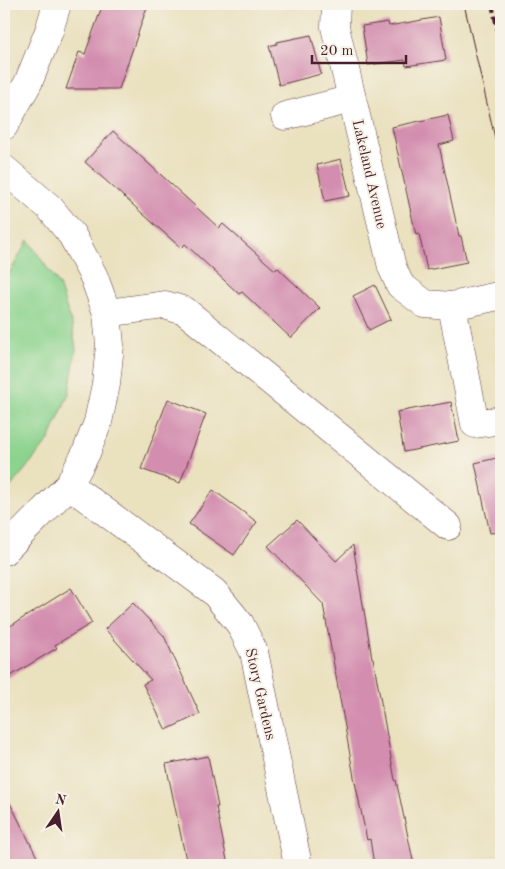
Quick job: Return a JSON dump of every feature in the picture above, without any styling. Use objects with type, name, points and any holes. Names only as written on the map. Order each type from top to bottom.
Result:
[{"type":"street","points":[[4,126],[28,83],[49,32],[58,4]]},
{"type":"street","name":"Lakeland Avenue","points":[[336,4],[335,27],[392,267],[400,284],[425,304],[452,306],[498,296]]},
{"type":"street","points":[[285,116],[352,99]]},
{"type":"street","points":[[4,169],[49,207],[72,235],[94,277],[107,313],[110,345],[106,384],[98,422],[86,453],[69,485],[4,550]]},
{"type":"street","points":[[107,313],[165,305],[185,311],[448,526]]},
{"type":"street","points":[[452,306],[475,424],[501,420]]},
{"type":"street","name":"Story Gardens","points":[[69,485],[214,592],[240,624],[254,652],[298,865]]},
{"type":"green space","points":[[28,240],[59,285],[72,325],[76,349],[69,393],[49,440],[4,495],[4,283]]},
{"type":"building","points":[[103,4],[148,4],[119,89],[66,89],[79,52],[85,54]]},
{"type":"building","points":[[439,17],[446,60],[406,66],[405,60],[368,65],[362,26],[388,22],[389,26]]},
{"type":"building","points":[[311,35],[321,74],[279,85],[269,46],[277,44],[277,42]]},
{"type":"building","points":[[448,115],[454,141],[439,145],[459,236],[461,236],[467,262],[427,270],[419,234],[416,235],[392,127]]},
{"type":"building","points":[[113,131],[219,228],[223,224],[275,270],[278,268],[320,308],[291,338],[242,292],[239,294],[185,244],[181,248],[85,162]]},
{"type":"building","points":[[341,159],[350,196],[325,201],[317,165]]},
{"type":"building","points":[[375,285],[391,319],[369,330],[353,296]]},
{"type":"building","points":[[168,399],[206,414],[180,483],[141,469]]},
{"type":"building","points":[[451,402],[459,441],[404,452],[397,412]]},
{"type":"building","points":[[501,457],[501,532],[490,533],[475,463]]},
{"type":"building","points":[[213,490],[257,522],[234,555],[189,524]]},
{"type":"building","points":[[297,520],[336,561],[353,545],[395,780],[414,865],[374,865],[370,839],[367,840],[354,777],[323,604],[268,546]]},
{"type":"building","points":[[71,588],[92,623],[55,645],[57,648],[4,680],[4,630]]},
{"type":"building","points":[[133,603],[164,636],[200,714],[166,730],[143,684],[151,680],[105,629]]},
{"type":"building","points":[[208,756],[228,865],[187,865],[166,764]]},
{"type":"building","points":[[4,791],[41,865],[4,865]]},
{"type":"tram line","points":[[464,4],[501,164]]},
{"type":"railway","points":[[492,4],[501,46]]}]
